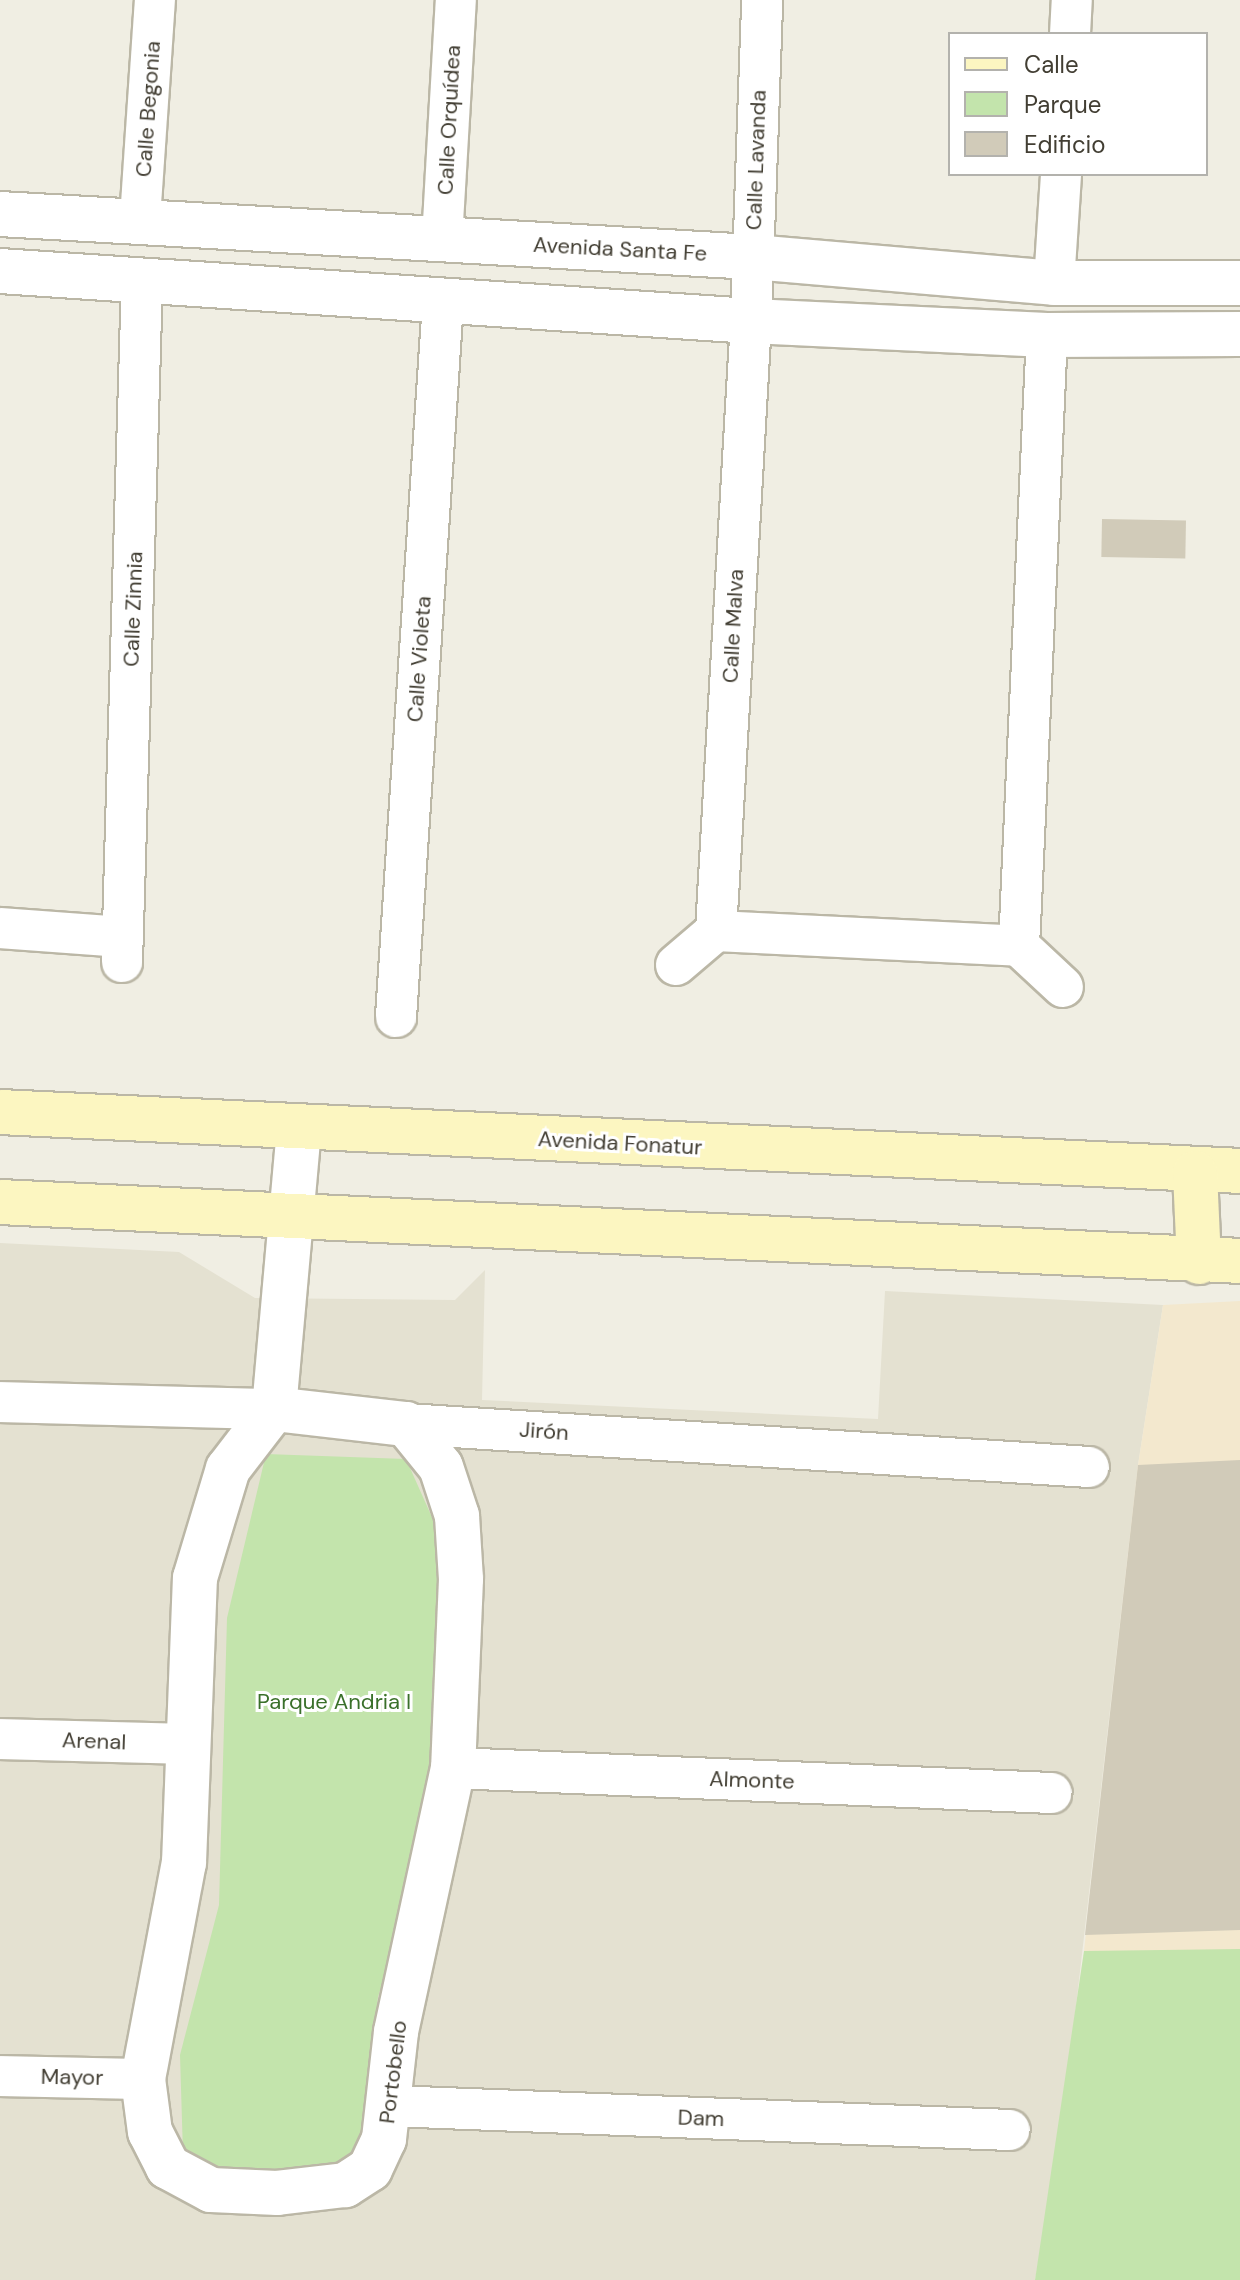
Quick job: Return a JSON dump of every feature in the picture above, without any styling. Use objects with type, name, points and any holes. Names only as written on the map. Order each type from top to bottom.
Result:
[{"type":"main road","name":"Avenida Fonatur","points":[[0,1112],[1195,1173],[1240,1171]]},
{"type":"main road","points":[[0,1202],[1220,1261],[1195,1173]]},
{"type":"street","name":"Calle Begonia","points":[[140,219],[155,0]]},
{"type":"street","name":"Calle Orquídea","points":[[442,240],[456,0]]},
{"type":"street","name":"Calle Lavanda","points":[[751,321],[762,0]]},
{"type":"street","points":[[1070,32],[1072,0]]},
{"type":"street","points":[[1054,283],[1061,176]]},
{"type":"street","name":"Avenida Santa Fe","points":[[0,214],[140,219],[753,257],[1054,283],[1240,283]]},
{"type":"street","points":[[0,271],[751,321],[1047,335],[1240,334]]},
{"type":"street","name":"Calle Zinnia","points":[[0,928],[123,950],[142,281]]},
{"type":"street","name":"Calle Violeta","points":[[396,1017],[443,301]]},
{"type":"street","name":"Calle Malva","points":[[716,931],[751,321]]},
{"type":"street","points":[[1019,946],[1047,335]]},
{"type":"street","points":[[676,965],[716,931],[1019,946],[1063,987]]},
{"type":"street","points":[[274,1409],[299,1127]]},
{"type":"street","name":"Jirón","points":[[0,1402],[274,1409],[406,1424],[1089,1467]]},
{"type":"street","name":"Portobello","points":[[274,1409],[228,1469],[195,1578],[184,1863],[143,2079],[150,2132],[168,2167],[211,2190],[277,2193],[345,2185],[370,2169],[391,2106],[396,2032],[453,1768],[461,1579],[457,1516],[441,1467],[406,1424]]},
{"type":"street","name":"Arenal","points":[[0,1739],[188,1744]]},
{"type":"street","name":"Almonte","points":[[453,1768],[1051,1793]]},
{"type":"street","name":"Mayor","points":[[0,2076],[143,2079]]},
{"type":"street","name":"Dam","points":[[391,2106],[1010,2130]]},
{"type":"shaded area","points":[[0,1243],[179,1252],[255,1298],[455,1300],[485,1270],[482,1400],[878,1419],[885,1291],[1163,1305],[1138,1465],[1063,2120],[1035,2280],[0,2280]]},
{"type":"shaded area","points":[[1240,1301],[1240,1951],[1084,1951],[1138,1465],[1163,1305]]},
{"type":"green space","name":"Parque Andria I","points":[[266,1454],[406,1459],[435,1524],[444,1699],[438,1769],[412,1843],[399,1931],[378,1997],[359,2162],[337,2174],[200,2170],[183,2154],[180,2055],[219,1905],[227,1618]]},
{"type":"green space","points":[[1240,1949],[1240,2280],[1035,2280],[1084,1951]]},
{"type":"building","points":[[1102,519],[1186,520],[1185,558],[1101,557]]},
{"type":"building","points":[[1240,1460],[1240,1930],[1085,1935],[1138,1465]]}]
